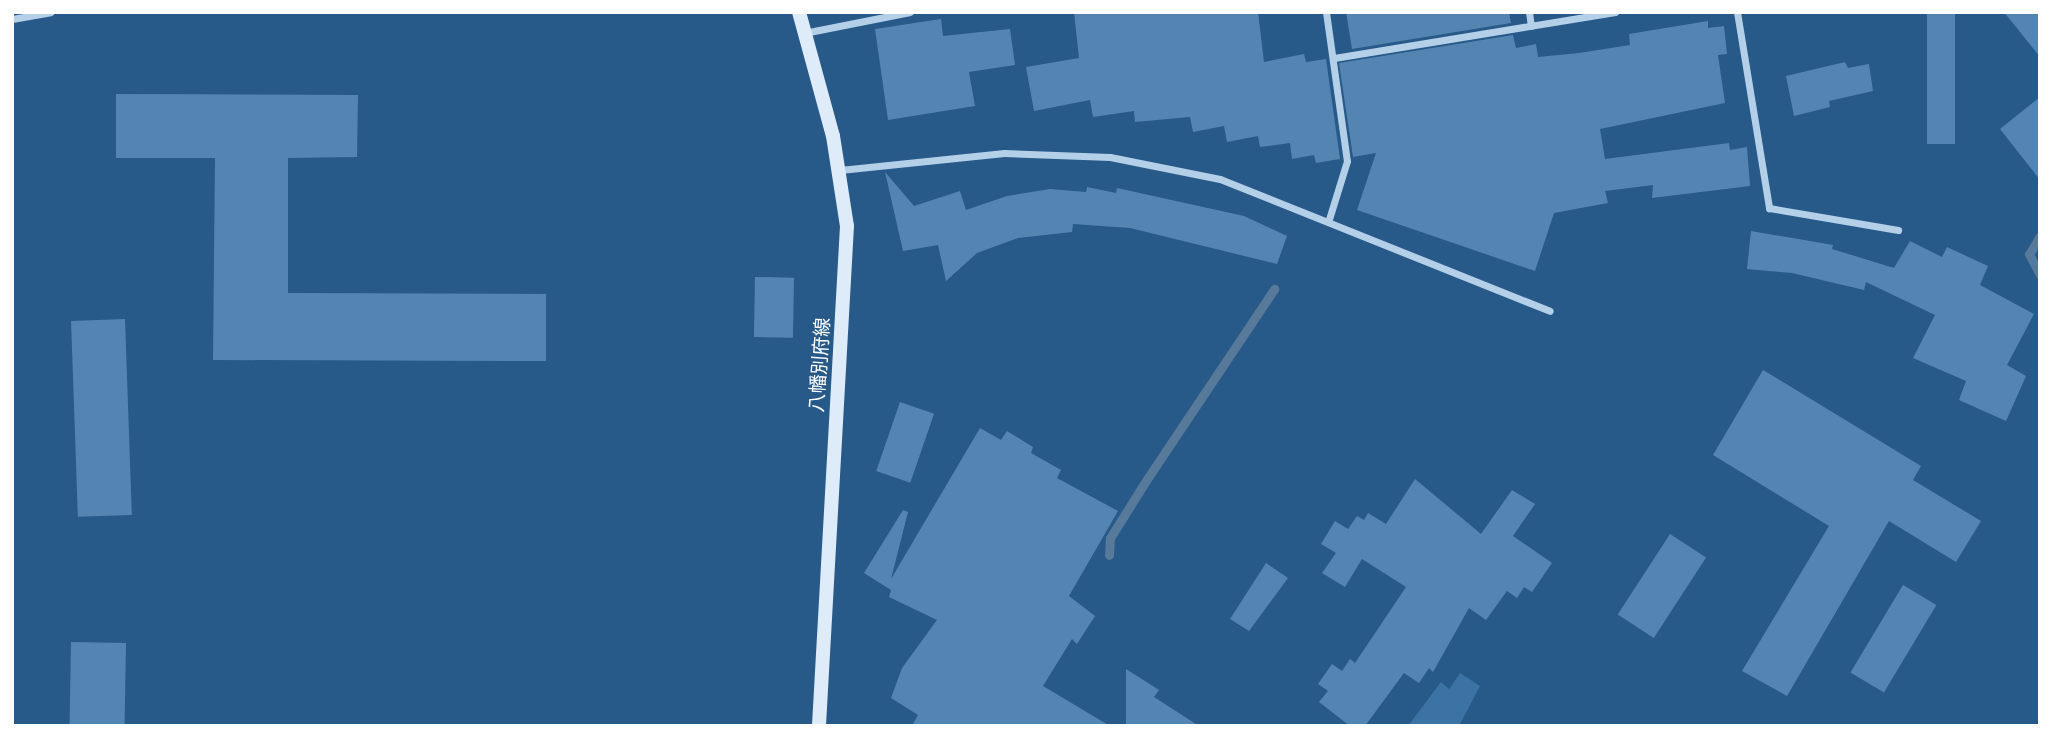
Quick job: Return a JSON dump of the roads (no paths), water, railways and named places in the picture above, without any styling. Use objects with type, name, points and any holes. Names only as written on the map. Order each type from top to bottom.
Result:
[{"type":"main road","name":"八幡別府線","points":[[799,12],[840,170],[847,226],[819,726]]},
{"type":"street","points":[[12,19],[50,12]]},
{"type":"street","points":[[804,33],[910,12]]},
{"type":"street","points":[[1326,12],[1347,161],[1329,219]]},
{"type":"street","points":[[1529,12],[1531,26]]},
{"type":"street","points":[[1334,58],[1615,12]]},
{"type":"street","points":[[1737,12],[1769,208],[1898,230]]},
{"type":"street","points":[[840,170],[1004,153],[1110,157],[1220,178],[1329,219],[1550,311]]},
{"type":"waterway","points":[[2040,236],[2029,254],[2040,275]]},
{"type":"waterway","points":[[1109,555],[1110,538],[1274,289]]}]
